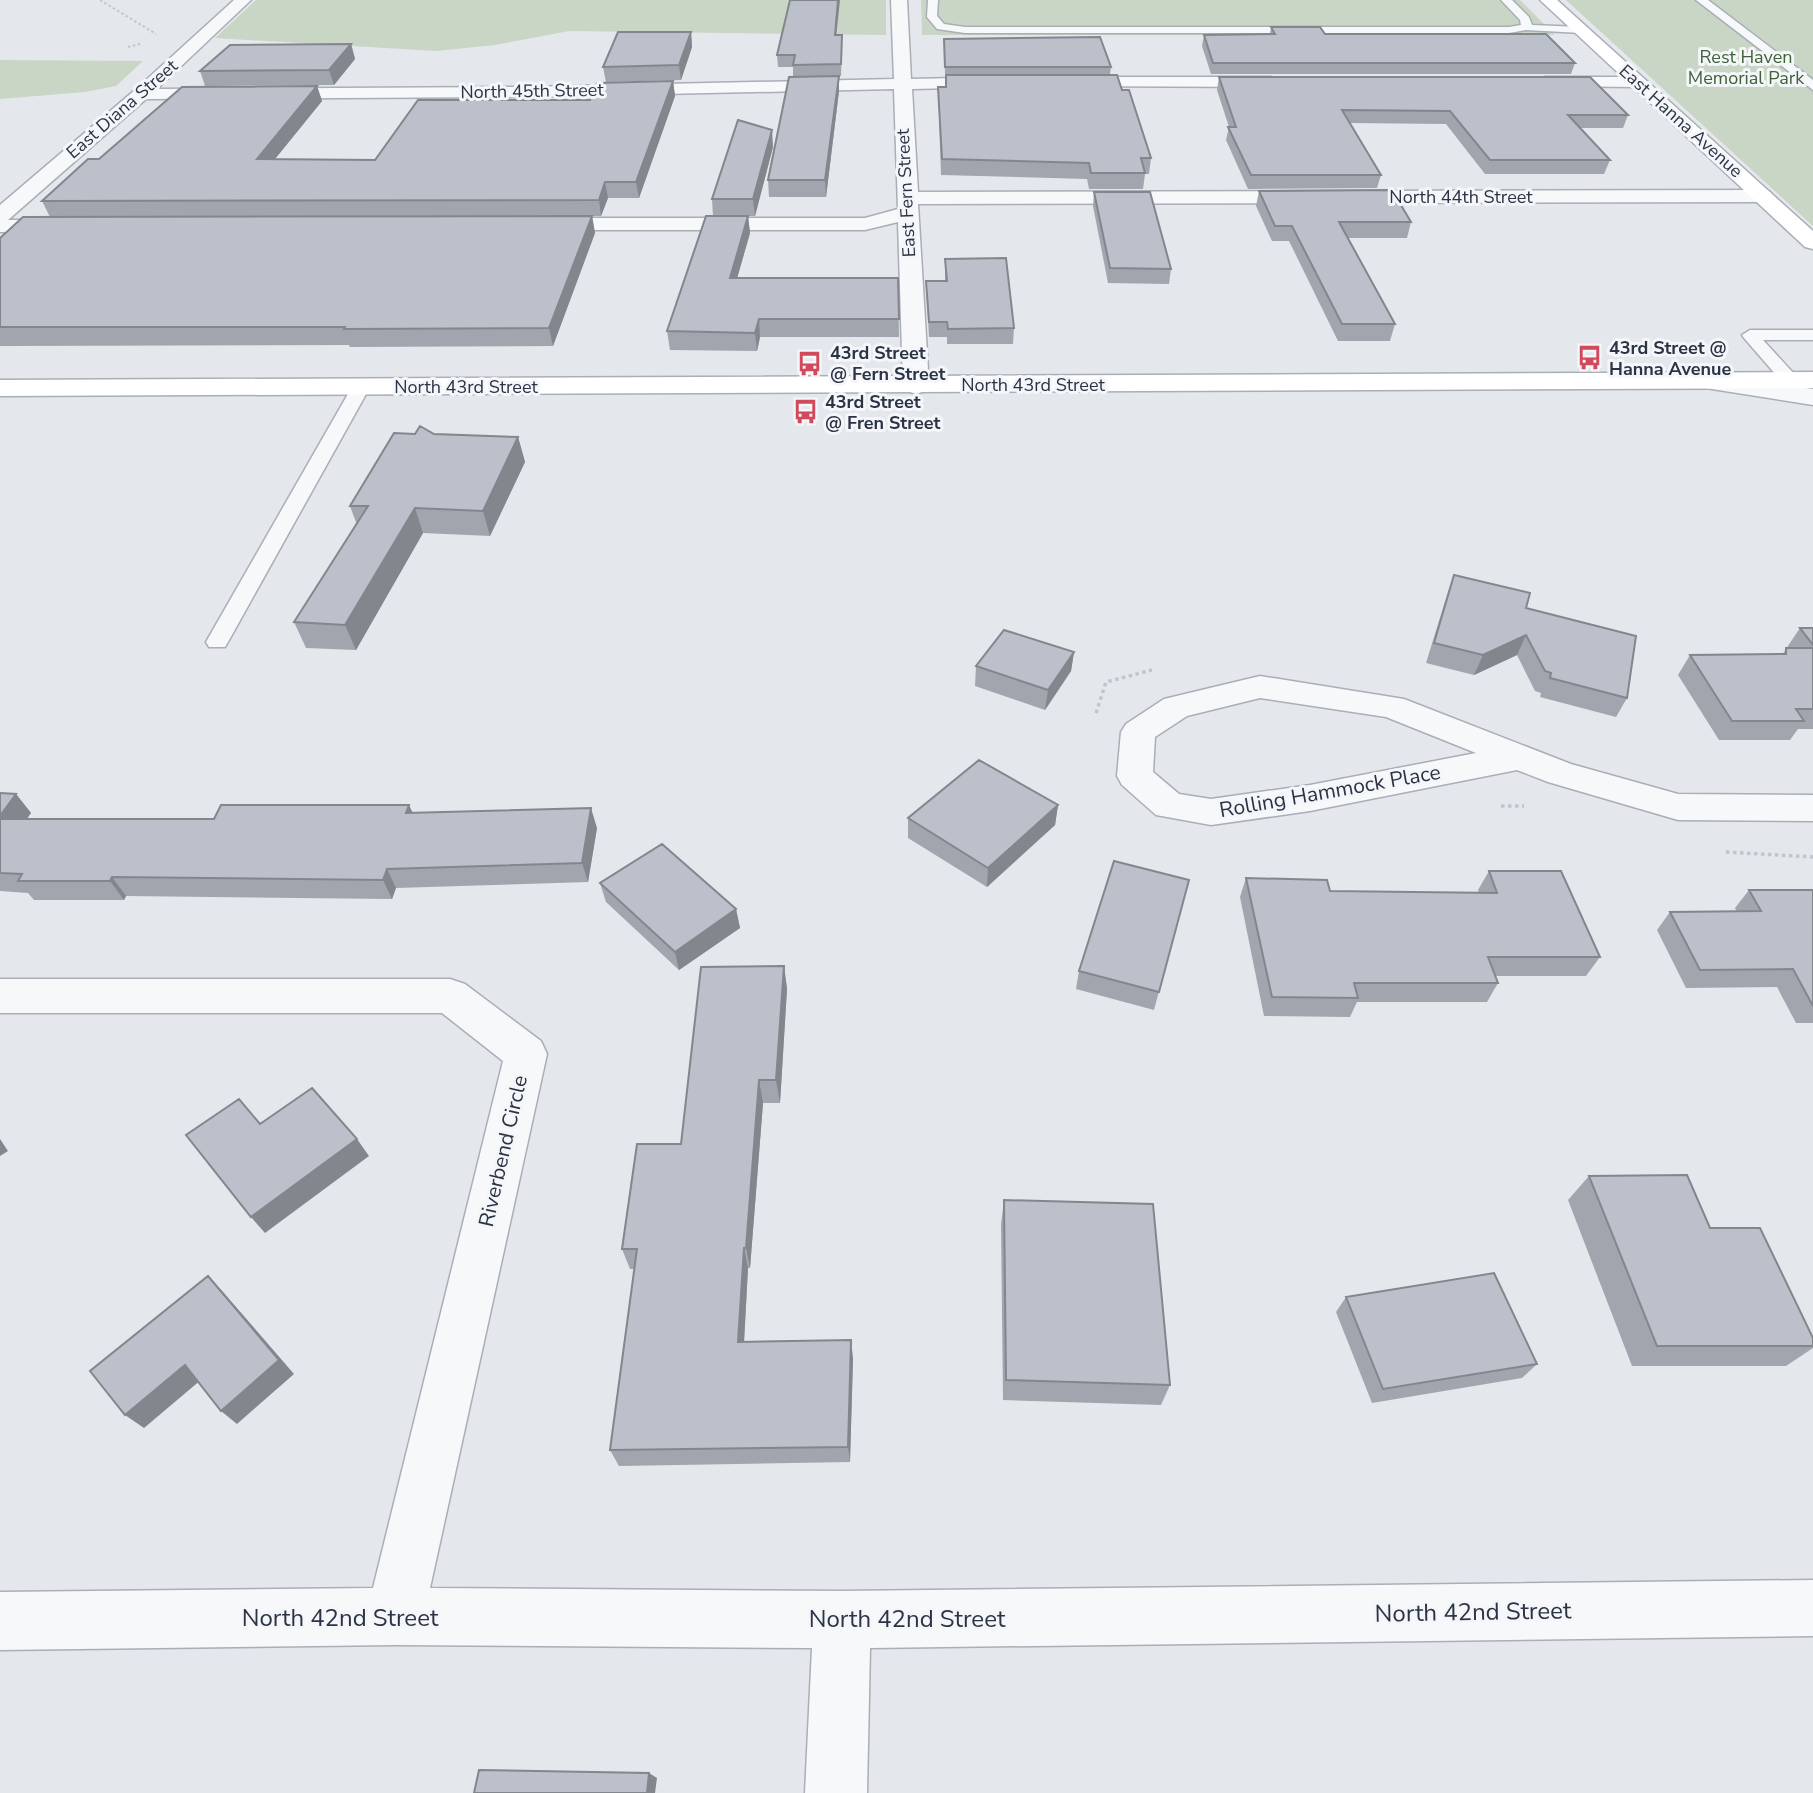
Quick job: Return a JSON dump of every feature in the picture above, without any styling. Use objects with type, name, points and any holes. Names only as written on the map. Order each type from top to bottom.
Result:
[{"type":"street","name":"East Diana Street","points":[[0,216],[141,94],[243,0]]},
{"type":"street","name":"East Fern Street","points":[[899,0],[916,386]]},
{"type":"street","name":"East Hanna Avenue","points":[[1548,0],[1813,242]]},
{"type":"street","name":"North 45th Street","points":[[141,94],[527,92],[901,82],[1023,82]]},
{"type":"street","points":[[1050,82],[1294,82]]},
{"type":"street","points":[[1527,82],[1637,82]]},
{"type":"street","name":"North 44th Street","points":[[516,224],[865,223],[907,206],[1763,195]]},
{"type":"street","points":[[0,226],[84,225]]},
{"type":"street","points":[[1695,380],[1813,397]]},
{"type":"street","name":"North 43rd Street","points":[[0,388],[1802,380]]},
{"type":"street","name":"Rolling Hammock Place","points":[[1520,757],[1310,798],[1211,812],[1169,806],[1135,776],[1138,732],[1176,707],[1259,687],[1392,707],[1520,757],[1560,773],[1678,807],[1813,808]]},
{"type":"street","name":"Riverbend Circle","points":[[0,996],[450,996],[526,1054],[395,1616]]},
{"type":"street","name":"North 42nd Street","points":[[0,1621],[395,1616],[842,1620],[1813,1608]]},
{"type":"street","points":[[836,1793],[842,1620]]},
{"type":"lane","points":[[933,0],[932,17],[941,27],[965,30],[1509,30],[1527,27],[1581,30]]},
{"type":"lane","points":[[1506,0],[1525,19],[1527,27]]},
{"type":"lane","points":[[1701,0],[1813,86]]},
{"type":"lane","points":[[1802,380],[1750,335],[1813,335]]},
{"type":"lane","points":[[216,642],[361,387]]},
{"type":"path","points":[[100,0],[160,37]]},
{"type":"green space","points":[[256,0],[886,0],[886,35],[569,31],[495,45],[436,51],[215,38]]},
{"type":"green space","points":[[921,0],[1520,0],[1555,35],[922,35]]},
{"type":"green space","name":"Rest Haven Memorial Park","points":[[1566,0],[1813,0],[1813,226]]},
{"type":"green space","points":[[0,60],[143,61],[116,86],[85,92],[0,99]]},
{"type":"building","points":[[790,0],[838,0],[835,35],[842,35],[841,64],[793,65],[795,55],[777,55]]},
{"type":"building","points":[[1271,27],[1320,27],[1325,34],[1546,34],[1575,63],[1213,63],[1204,35],[1275,34]]},
{"type":"building","points":[[618,32],[691,32],[679,65],[603,67]]},
{"type":"building","points":[[1100,37],[1111,67],[945,67],[944,39]]},
{"type":"building","points":[[351,44],[329,70],[200,71],[230,45]]},
{"type":"building","points":[[946,75],[1117,75],[1122,90],[1129,90],[1151,158],[1141,158],[1145,173],[1091,173],[1089,163],[942,159],[938,87],[946,87]]},
{"type":"building","points":[[839,76],[825,180],[768,180],[789,77]]},
{"type":"building","points":[[1219,77],[1590,77],[1628,115],[1568,115],[1610,160],[1490,160],[1450,111],[1342,110],[1381,175],[1251,175],[1228,127],[1236,127]]},
{"type":"building","points":[[673,81],[636,182],[605,182],[599,200],[42,201],[88,159],[99,159],[182,87],[317,86],[257,159],[375,160],[418,100],[590,100],[597,83]]},
{"type":"building","points":[[738,120],[772,130],[753,199],[712,199]]},
{"type":"building","points":[[1392,190],[1411,222],[1339,222],[1395,324],[1342,324],[1292,226],[1275,226],[1259,191]]},
{"type":"building","points":[[1094,192],[1150,192],[1171,269],[1110,268]]},
{"type":"building","points":[[592,216],[549,328],[0,327],[0,238],[23,217]]},
{"type":"building","points":[[706,216],[748,216],[730,278],[898,278],[899,319],[759,319],[755,333],[667,331]]},
{"type":"building","points":[[1006,258],[1014,328],[948,329],[947,322],[929,322],[926,281],[947,281],[945,259]]},
{"type":"building","points":[[420,426],[434,434],[518,437],[483,511],[415,508],[345,625],[294,622],[368,506],[350,506],[394,433],[415,434]]},
{"type":"building","points":[[1454,575],[1530,593],[1526,608],[1636,636],[1627,698],[1550,678],[1551,673],[1545,671],[1526,635],[1483,655],[1434,643]]},
{"type":"building","points":[[1800,628],[1813,628],[1813,645]]},
{"type":"building","points":[[1004,630],[1074,652],[1048,690],[976,666]]},
{"type":"building","points":[[1786,648],[1813,648],[1813,709],[1796,709],[1804,721],[1732,721],[1690,655],[1786,654]]},
{"type":"building","points":[[979,760],[1058,805],[988,868],[908,818]]},
{"type":"building","points":[[0,793],[16,794],[0,816]]},
{"type":"building","points":[[221,805],[409,805],[406,813],[591,808],[582,863],[387,869],[383,880],[112,877],[110,881],[18,881],[22,874],[0,873],[0,819],[214,819]]},
{"type":"building","points":[[662,844],[736,909],[675,952],[600,883]]},
{"type":"building","points":[[1114,861],[1189,880],[1159,992],[1079,971]]},
{"type":"building","points":[[1489,871],[1561,871],[1600,957],[1488,957],[1498,983],[1354,983],[1358,998],[1272,997],[1246,878],[1327,880],[1330,891],[1497,893]]},
{"type":"building","points":[[1749,890],[1813,890],[1813,1006],[1793,969],[1700,970],[1670,912],[1761,911]]},
{"type":"building","points":[[784,966],[776,1080],[759,1080],[738,1342],[851,1340],[848,1447],[610,1450],[637,1249],[622,1249],[637,1144],[681,1144],[701,967]]},
{"type":"building","points":[[312,1088],[357,1139],[251,1217],[186,1135],[239,1099],[260,1124]]},
{"type":"building","points":[[1687,1175],[1710,1228],[1760,1228],[1813,1338],[1813,1346],[1657,1346],[1589,1176]]},
{"type":"building","points":[[1004,1200],[1153,1204],[1170,1385],[1006,1380]]},
{"type":"building","points":[[1494,1273],[1537,1364],[1383,1389],[1346,1297]]},
{"type":"building","points":[[208,1276],[279,1360],[221,1411],[185,1365],[125,1415],[90,1371]]},
{"type":"building","points":[[479,1770],[649,1773],[647,1793],[474,1793]]},
{"type":"place","name":"43rd Street @ Hanna Avenue","points":[[1589,358]]},
{"type":"place","name":"43rd Street @ Fern Street","points":[[810,363]]},
{"type":"place","name":"43rd Street @ Fren Street","points":[[805,412]]}]
